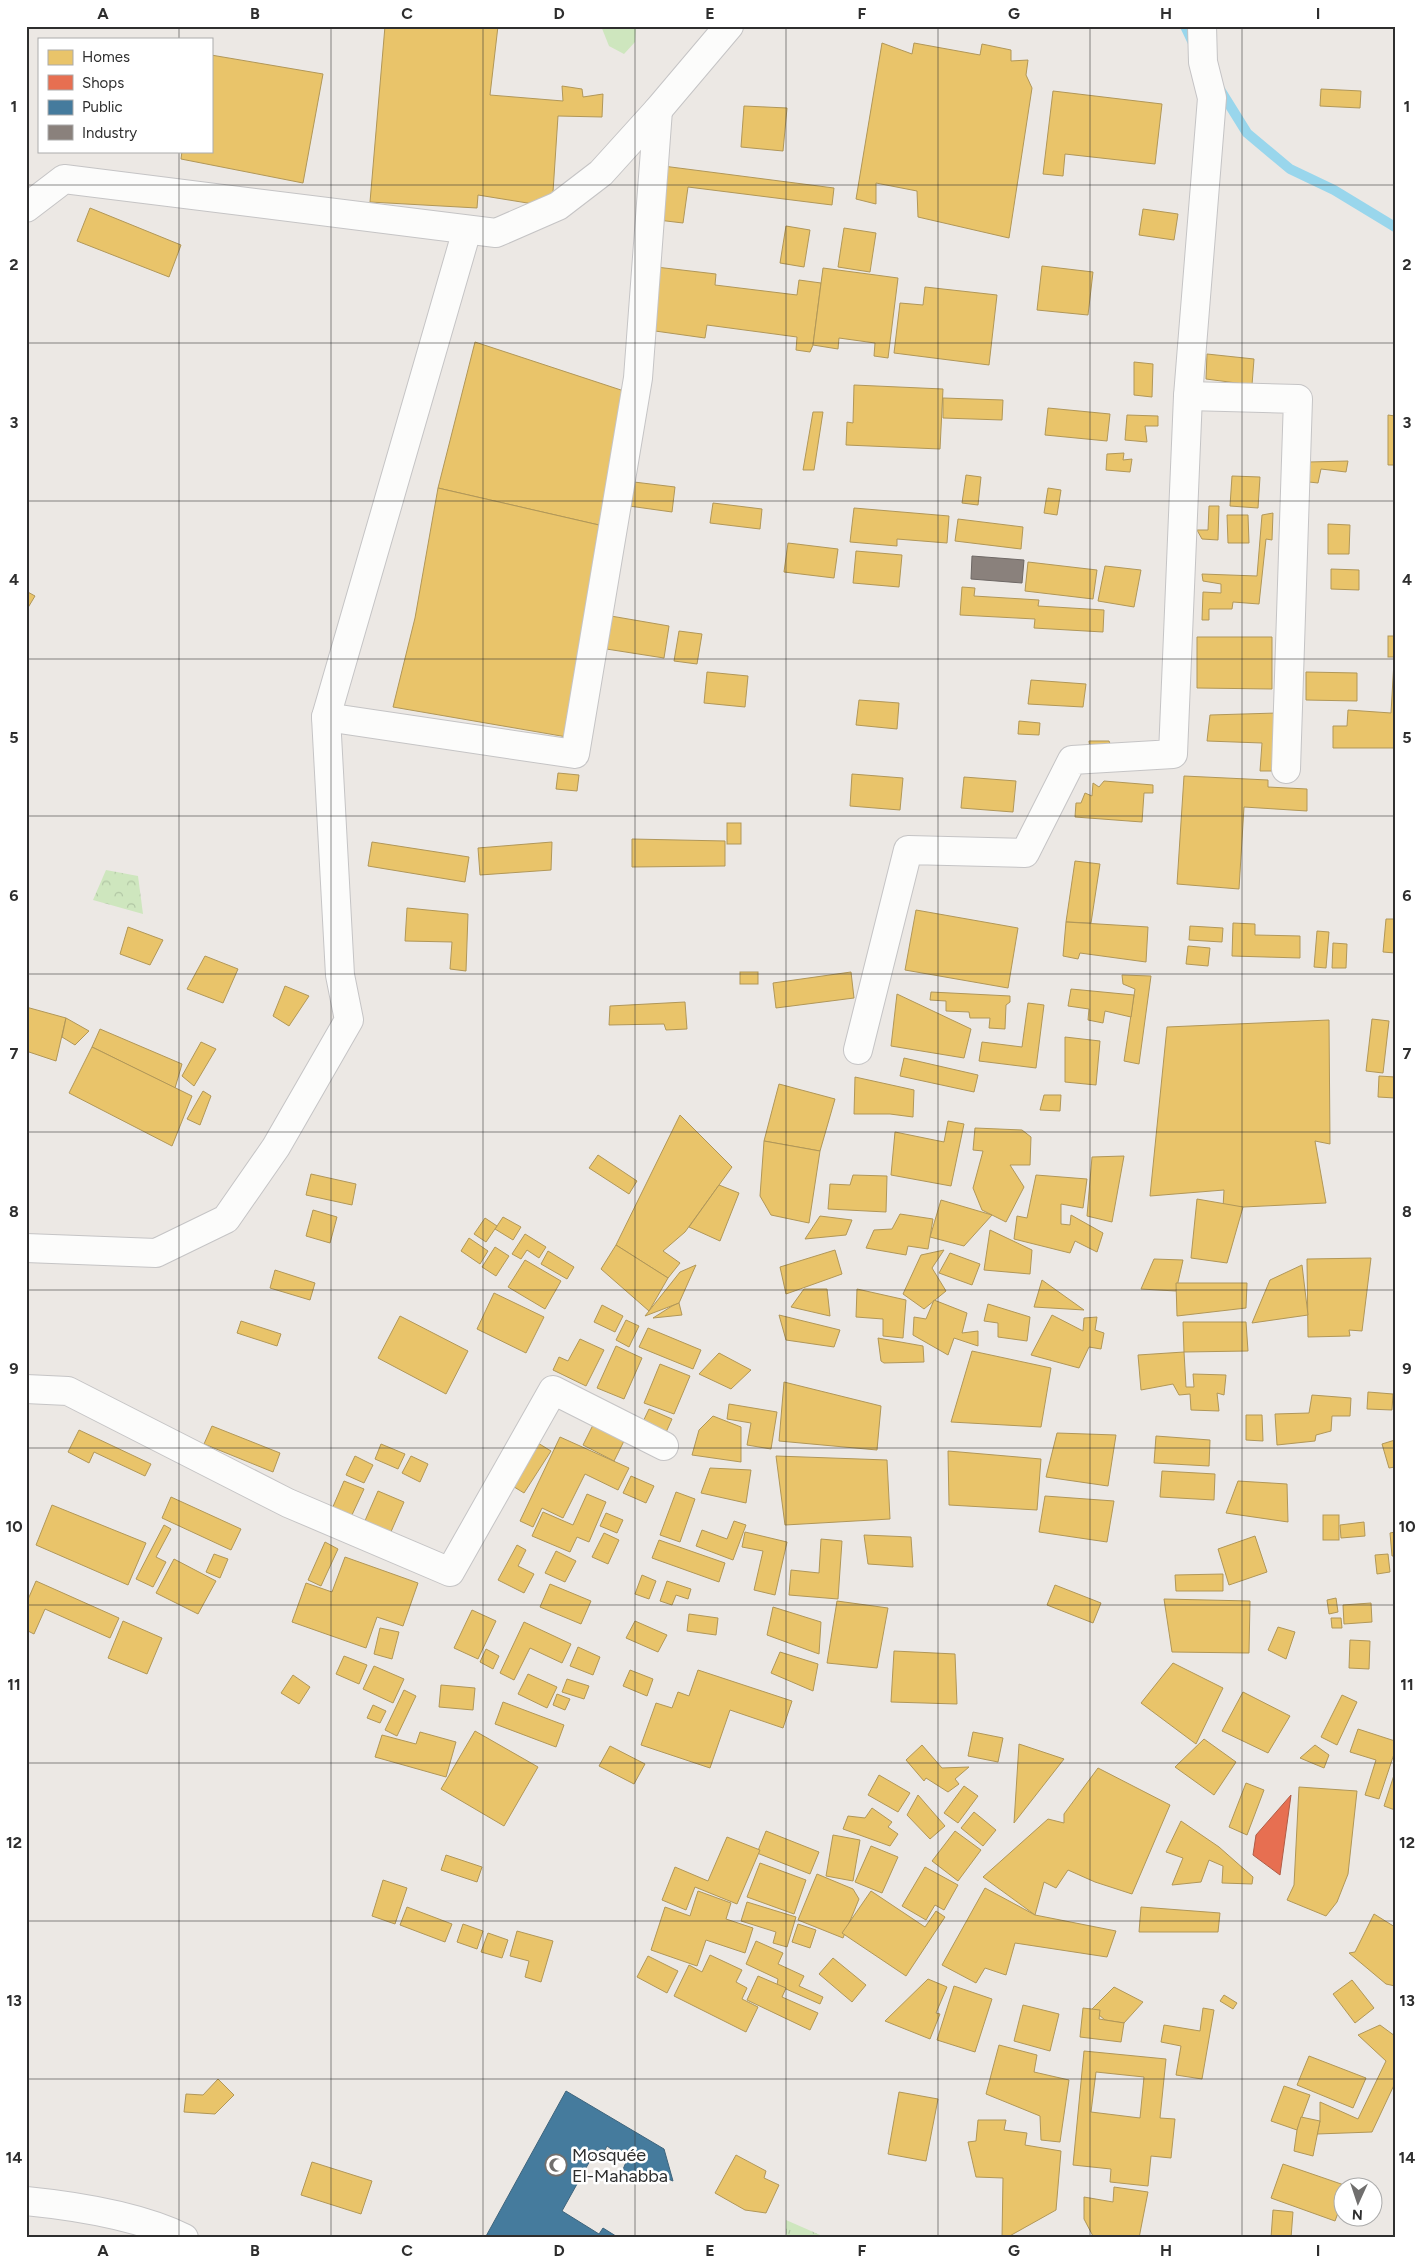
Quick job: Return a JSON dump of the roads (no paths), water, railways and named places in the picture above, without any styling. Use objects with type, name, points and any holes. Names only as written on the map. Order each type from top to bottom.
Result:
[{"type":"street","points":[[26,208],[64,179],[496,234],[558,206],[601,173],[658,110],[729,26]]},
{"type":"street","points":[[858,1050],[908,850],[1025,854],[1072,760],[1173,754],[1188,396],[1212,98],[1203,62],[1202,26]]},
{"type":"street","points":[[326,717],[575,754],[638,378],[658,110]]},
{"type":"street","points":[[26,1248],[156,1253],[226,1219],[276,1147],[349,1020],[340,975],[326,717],[467,230]]},
{"type":"street","points":[[1188,396],[1298,399],[1286,769]]},
{"type":"street","points":[[26,1389],[68,1391],[288,1503],[450,1572],[553,1390],[664,1446]]},
{"type":"street","points":[[26,2201],[70,2205],[166,2229],[184,2238]]},
{"type":"waterway","points":[[1185,26],[1194,45]]},
{"type":"waterway","points":[[1219,88],[1247,133],[1290,169],[1334,190],[1395,227]]},
{"type":"place","name":"Mosquée El-Mahabba","points":[[556,2165]]}]
